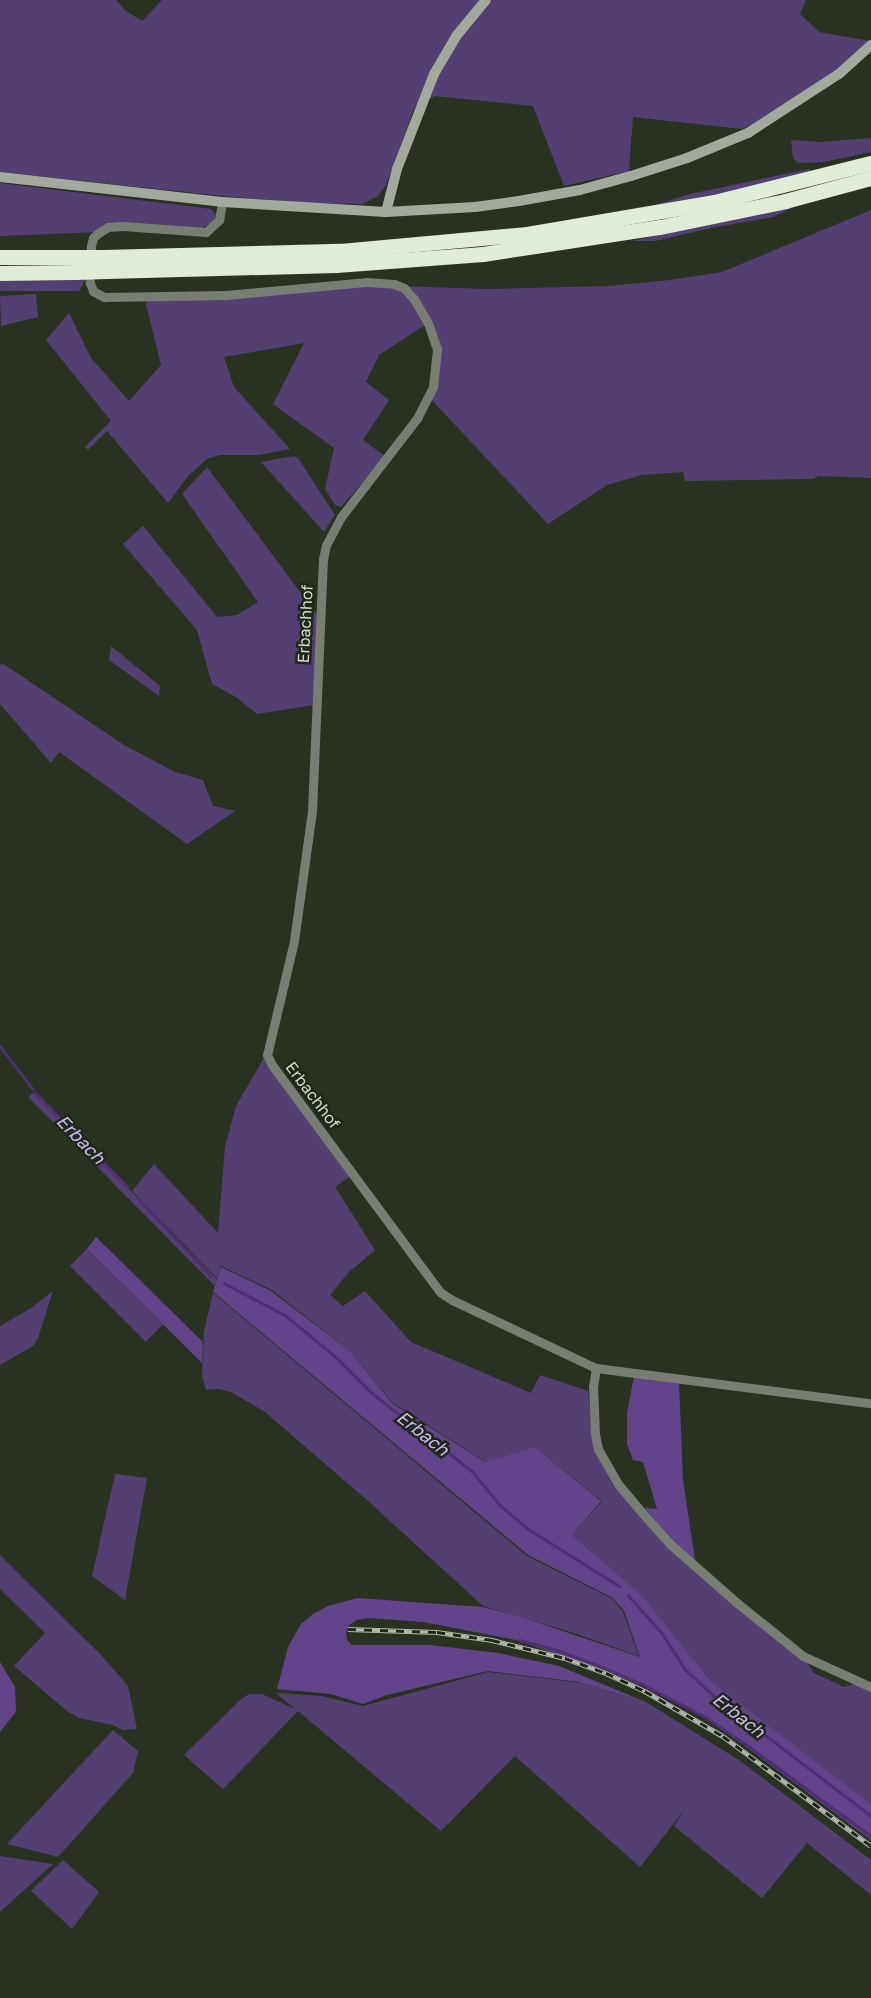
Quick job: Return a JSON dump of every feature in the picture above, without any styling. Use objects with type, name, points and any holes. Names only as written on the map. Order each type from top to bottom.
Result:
[{"type":"highway","points":[[105,264],[340,251],[527,234],[714,202],[871,163]]},
{"type":"highway","points":[[0,257],[77,264],[336,265],[493,253],[699,220],[871,178]]},
{"type":"highway","points":[[0,273],[77,264]]},
{"type":"street","points":[[386,212],[397,169],[434,74],[457,35],[486,0]]},
{"type":"street","points":[[0,176],[222,202],[386,212],[475,207],[571,191],[631,176],[687,158],[748,133],[764,124],[839,74],[871,45]]},
{"type":"street","name":"Erbachhof","points":[[222,202],[219,220],[206,232],[122,226],[108,227],[97,234],[92,238],[91,246],[90,283],[93,291],[104,297],[226,295],[367,282],[394,284],[404,288],[414,299],[428,323],[437,349],[433,387],[418,417],[341,517],[326,546],[323,559],[312,811],[304,880],[294,941],[268,1055],[278,1073],[440,1292],[452,1300],[596,1368]]},
{"type":"street","points":[[871,1403],[596,1368],[593,1386],[595,1434],[598,1449],[618,1484],[670,1544],[728,1596],[803,1656],[836,1673],[871,1687]]},
{"type":"shaded area","points":[[0,0],[116,0],[126,11],[142,21],[162,0],[806,0],[800,14],[819,32],[870,41],[834,75],[762,120],[742,129],[633,117],[629,171],[564,186],[533,106],[435,96],[415,106],[386,185],[378,196],[362,204],[309,203],[223,196],[0,172]]},
{"type":"shaded area","points":[[871,138],[871,152],[824,162],[798,163],[793,158],[791,140],[821,142]]},
{"type":"shaded area","points":[[811,170],[803,174],[729,192],[655,205],[690,194]]},
{"type":"shaded area","points":[[0,183],[211,209],[216,215],[215,221],[202,228],[0,236]]},
{"type":"shaded area","points":[[800,204],[773,217],[712,228],[711,225],[711,228],[655,241],[632,241]]},
{"type":"shaded area","points":[[871,210],[871,478],[819,476],[812,479],[685,481],[683,472],[642,475],[607,485],[548,524],[429,397],[437,361],[428,323],[379,355],[366,382],[389,400],[363,440],[385,456],[341,507],[335,505],[325,489],[334,448],[273,404],[304,343],[224,357],[234,387],[290,449],[259,455],[220,455],[207,459],[189,475],[168,503],[107,431],[88,450],[85,447],[111,421],[46,340],[69,313],[91,358],[129,401],[161,365],[145,300],[366,285],[487,289],[609,286],[670,280],[722,272]]},
{"type":"shaded area","points":[[85,280],[79,291],[0,291],[0,281]]},
{"type":"shaded area","points":[[36,294],[38,317],[1,326],[0,296]]},
{"type":"shaded area","points":[[294,456],[298,458],[335,515],[324,532],[261,462]]},
{"type":"shaded area","points":[[207,467],[318,616],[314,705],[257,714],[236,697],[212,684],[197,630],[123,544],[143,526],[217,617],[237,615],[258,602],[182,494]]},
{"type":"shaded area","points":[[111,646],[160,686],[159,696],[109,660]]},
{"type":"shaded area","points":[[2,663],[124,745],[175,772],[203,780],[213,806],[235,811],[187,844],[59,752],[51,763],[0,704],[0,666]]},
{"type":"shaded area","points":[[265,1056],[352,1175],[335,1187],[375,1250],[349,1272],[330,1295],[343,1306],[365,1291],[411,1342],[531,1393],[540,1375],[588,1391],[594,1449],[614,1487],[806,1661],[814,1673],[844,1687],[855,1684],[871,1691],[871,1804],[710,1680],[641,1594],[572,1535],[602,1501],[535,1447],[486,1462],[393,1403],[350,1351],[272,1290],[221,1266],[217,1278],[132,1191],[154,1164],[218,1233],[225,1147],[236,1106]]},
{"type":"shaded area","points":[[34,1092],[217,1279],[215,1286],[28,1097]]},
{"type":"shaded area","points":[[96,1237],[203,1342],[202,1363],[87,1249]]},
{"type":"shaded area","points":[[87,1249],[163,1325],[146,1342],[70,1266]]},
{"type":"shaded area","points":[[221,1267],[271,1291],[350,1351],[393,1404],[485,1462],[535,1447],[601,1501],[572,1535],[641,1594],[710,1680],[871,1804],[871,1840],[737,1740],[698,1714],[652,1690],[605,1670],[516,1640],[423,1622],[369,1618],[357,1620],[349,1625],[346,1632],[347,1640],[352,1645],[430,1645],[498,1653],[559,1666],[646,1702],[579,1682],[488,1671],[387,1695],[363,1704],[331,1694],[277,1689],[288,1647],[301,1624],[313,1614],[328,1606],[357,1598],[483,1607],[521,1617],[640,1657],[624,1611],[613,1598],[528,1555],[213,1292]]},
{"type":"shaded area","points":[[53,1291],[38,1338],[33,1346],[0,1365],[0,1326],[31,1308]]},
{"type":"shaded area","points":[[213,1293],[527,1556],[613,1599],[623,1612],[639,1656],[574,1633],[483,1606],[368,1501],[265,1412],[233,1393],[219,1389],[206,1390],[202,1375],[204,1331]]},
{"type":"shaded area","points":[[634,1376],[679,1382],[683,1480],[695,1560],[673,1542],[644,1508],[657,1509],[643,1462],[633,1460],[627,1444],[627,1413]]},
{"type":"shaded area","points":[[115,1474],[147,1478],[125,1600],[92,1576]]},
{"type":"shaded area","points":[[0,1555],[101,1655],[128,1686],[137,1729],[123,1730],[113,1725],[79,1718],[67,1711],[14,1666],[45,1633],[0,1589]]},
{"type":"shaded area","points":[[0,1662],[15,1687],[16,1712],[0,1732]]},
{"type":"shaded area","points":[[488,1672],[582,1683],[646,1702],[739,1760],[871,1860],[871,1895],[807,1843],[762,1898],[674,1826],[685,1809],[640,1867],[515,1756],[441,1831],[298,1711],[223,1789],[184,1755],[240,1700],[249,1694],[262,1694],[295,1709],[276,1693],[322,1696],[363,1706]]},
{"type":"shaded area","points":[[113,1730],[138,1751],[133,1773],[58,1857],[7,1844]]},
{"type":"shaded area","points":[[0,1856],[53,1864],[0,1912]]},
{"type":"shaded area","points":[[63,1860],[99,1892],[72,1929],[31,1891]]},
{"type":"waterway","name":"Erbach","points":[[0,1046],[33,1089]]},
{"type":"waterway","name":"Erbach","points":[[35,1093],[127,1186]]},
{"type":"waterway","name":"Erbach","points":[[140,1200],[210,1275]]},
{"type":"waterway","name":"Erbach","points":[[224,1283],[285,1315],[336,1357],[372,1393],[472,1471],[501,1506],[527,1528],[619,1586]]},
{"type":"waterway","name":"Erbach","points":[[628,1595],[662,1633],[685,1669],[713,1695],[871,1816]]},
{"type":"waterway","points":[[520,1640],[557,1650],[600,1666],[642,1684],[704,1716],[747,1745],[871,1836]]},
{"type":"railway","points":[[348,1629],[437,1632],[492,1640],[565,1658],[606,1673],[645,1691],[723,1736],[871,1846]]}]
